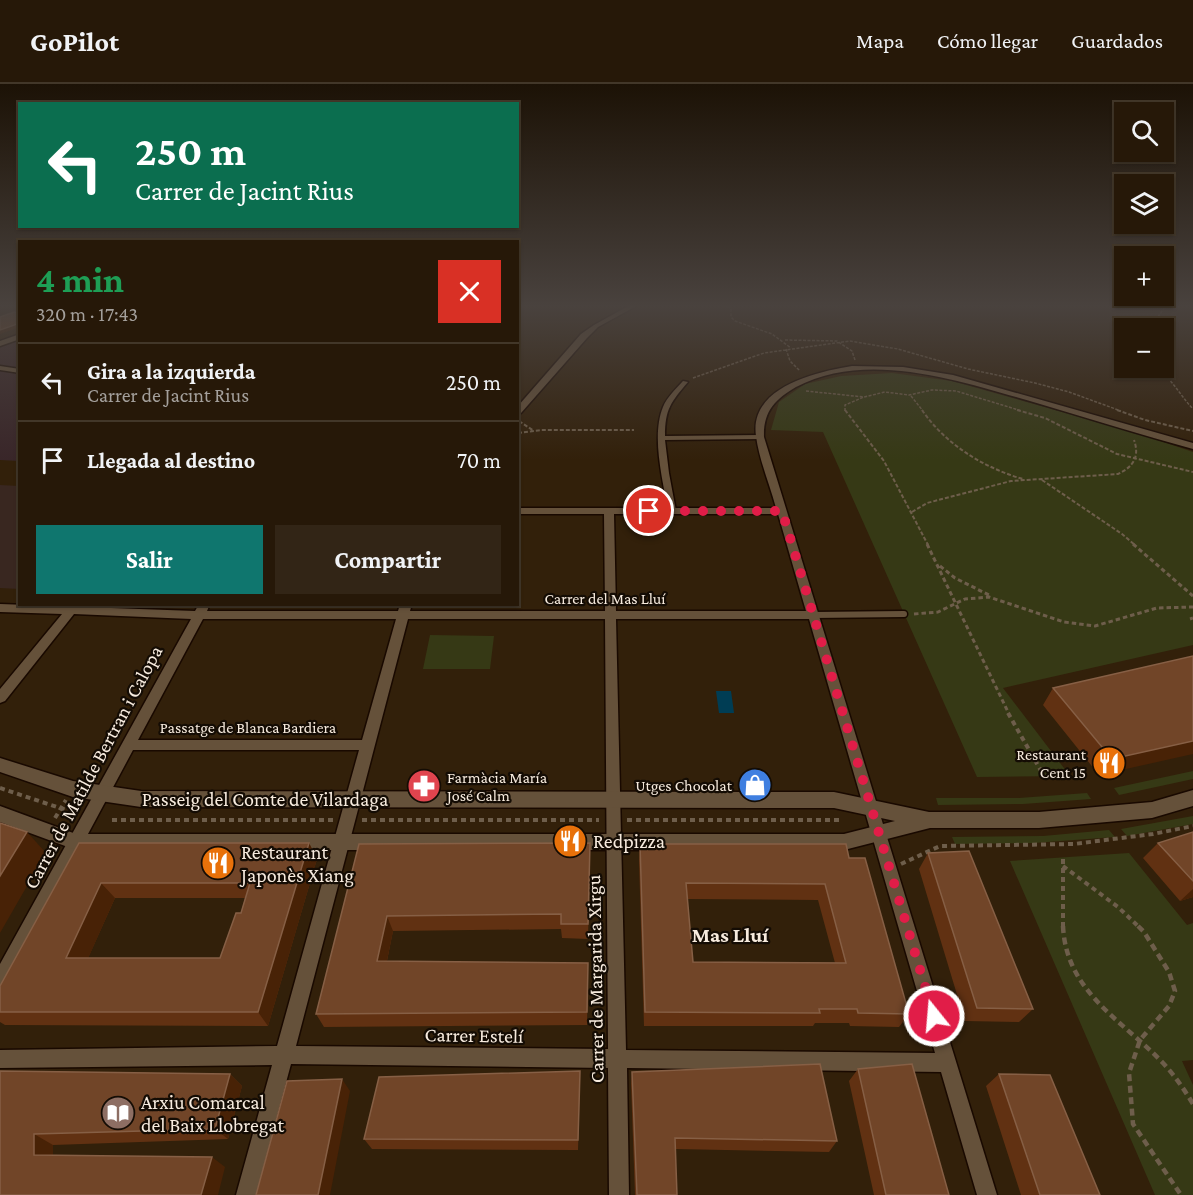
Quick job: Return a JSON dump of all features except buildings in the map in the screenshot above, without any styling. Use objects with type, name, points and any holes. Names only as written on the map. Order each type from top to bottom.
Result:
[{"type":"street","points":[[519,410],[567,356]]},
{"type":"street","points":[[0,368],[18,371]]},
{"type":"street","points":[[987,1195],[760,437],[760,416],[781,392],[807,379],[860,370],[901,370],[956,378],[1193,446]]},
{"type":"street","points":[[672,511],[663,438],[665,409],[685,382]]},
{"type":"street","points":[[663,438],[760,437]]},
{"type":"street","points":[[519,511],[782,511]]},
{"type":"street","name":"Carrer de Margarida Xirgu","points":[[609,511],[619,1195]]},
{"type":"street","name":"Carrer del Mas Lluí","points":[[0,608],[71,611],[404,610],[610,615],[813,615]]},
{"type":"street","name":"Carrer de Matilde Bertran i Calopa","points":[[0,981],[202,610]]},
{"type":"street","points":[[246,1195],[404,610]]},
{"type":"street","points":[[0,698],[71,611]]},
{"type":"street","name":"Passatge de Blanca Bardiera","points":[[128,745],[368,745]]},
{"type":"street","name":"Passeig del Comte de Vilardaga","points":[[0,765],[73,789],[141,799],[834,800],[929,820],[1040,820],[1152,810],[1193,798]]},
{"type":"street","name":"Passeig del Comte de Vilardaga","points":[[0,814],[76,842],[844,842],[929,820]]},
{"type":"street","name":"Carrer Estelí","points":[[0,1059],[284,1055],[948,1063]]},
{"type":"lane","points":[[813,615],[904,614]]},
{"type":"path","points":[[788,356],[790,361],[807,379]]},
{"type":"path","points":[[854,356],[860,370]]},
{"type":"path","points":[[1169,378],[1175,383],[1180,395],[1193,409]]},
{"type":"path","points":[[798,389],[864,397]]},
{"type":"path","points":[[845,405],[864,397],[885,393],[909,394],[947,390],[1045,418],[1108,450],[1193,472]]},
{"type":"path","points":[[909,394],[918,402],[929,419],[975,459],[1003,474],[1026,479],[1118,474],[1128,471],[1137,458],[1138,450],[1131,436]]},
{"type":"path","points":[[839,395],[845,405],[845,412],[884,462],[912,512],[957,604],[982,664],[1009,718],[1044,776]]},
{"type":"path","points":[[519,422],[535,432]]},
{"type":"path","points":[[519,433],[634,430]]},
{"type":"path","points":[[912,512],[927,503],[1026,479]]},
{"type":"path","points":[[1040,479],[1122,534],[1193,596]]},
{"type":"path","points":[[938,564],[955,578],[996,598],[1064,622],[1095,626],[1157,608],[1193,607]]},
{"type":"path","points":[[904,614],[938,612],[972,598],[996,598]]},
{"type":"path","points":[[0,788],[82,815]]},
{"type":"path","points":[[53,822],[68,797]]},
{"type":"path","name":"Passeig del Comte de Vilardaga","points":[[127,826],[134,814]]},
{"type":"path","name":"Passeig del Comte de Vilardaga","points":[[319,826],[322,814]]},
{"type":"path","name":"Passeig del Comte de Vilardaga","points":[[376,826],[378,814]]},
{"type":"path","points":[[582,826],[583,814]]},
{"type":"path","points":[[639,814],[640,827]]},
{"type":"path","points":[[837,814],[840,826]]},
{"type":"path","name":"Passeig del Comte de Vilardaga","points":[[112,820],[341,820]]},
{"type":"path","name":"Passeig del Comte de Vilardaga","points":[[359,820],[604,820]]},
{"type":"path","points":[[621,820],[839,820]]},
{"type":"path","points":[[900,864],[940,846],[1074,844],[1153,834],[1193,826]]},
{"type":"path","points":[[1063,858],[1064,941],[1070,961],[1082,985],[1097,1003],[1173,1072],[1193,1104]]},
{"type":"path","points":[[1063,866],[1119,907],[1144,932],[1169,972],[1175,991],[1169,1006],[1140,1040],[1129,1073],[1133,1124],[1181,1195]]},
{"type":"shaded area","points":[[0,356],[18,356],[18,461],[0,460]]},
{"type":"shaded area","points":[[0,485],[18,486],[18,589],[0,588]]},
{"type":"green space","points":[[892,373],[952,381],[1137,433],[1193,452],[1193,645],[1003,688],[1070,776],[977,777],[823,432],[771,430],[779,402],[805,384],[841,376]]},
{"type":"green space","points":[[430,635],[494,636],[490,669],[423,669]]},
{"type":"green space","points":[[1193,771],[1193,779],[1119,795],[1114,788]]},
{"type":"green space","points":[[1087,793],[1091,799],[1023,804],[938,805],[936,798],[1019,798]]},
{"type":"green space","points":[[1193,816],[1193,824],[1127,836],[1121,829]]},
{"type":"green space","points":[[1109,830],[1115,837],[1034,843],[955,844],[952,837],[1043,836]]},
{"type":"green space","points":[[1129,853],[1187,925],[1193,923],[1193,1060],[1182,1061],[1193,1085],[1193,1195],[1155,1195],[1010,861]]},
{"type":"water","points":[[716,691],[731,691],[734,713],[719,713]]},
{"type":"place","name":"Restaurant Cent 15","points":[[1109,763]]},
{"type":"place","name":"Utges Chocolat","points":[[755,785]]},
{"type":"place","name":"Farmàcia María José Calm","points":[[424,786]]},
{"type":"place","name":"Redpizza","points":[[570,841]]},
{"type":"place","name":"Restaurant Japonès Xiang","points":[[218,863]]},
{"type":"place","name":"Arxiu Comarcal del Baix Llobregat","points":[[118,1113]]},
{"type":"district","name":"Mas Lluí","points":[[730,935]]},
{"type":"route","points":[[649,511],[782,511],[934,1016]]}]
